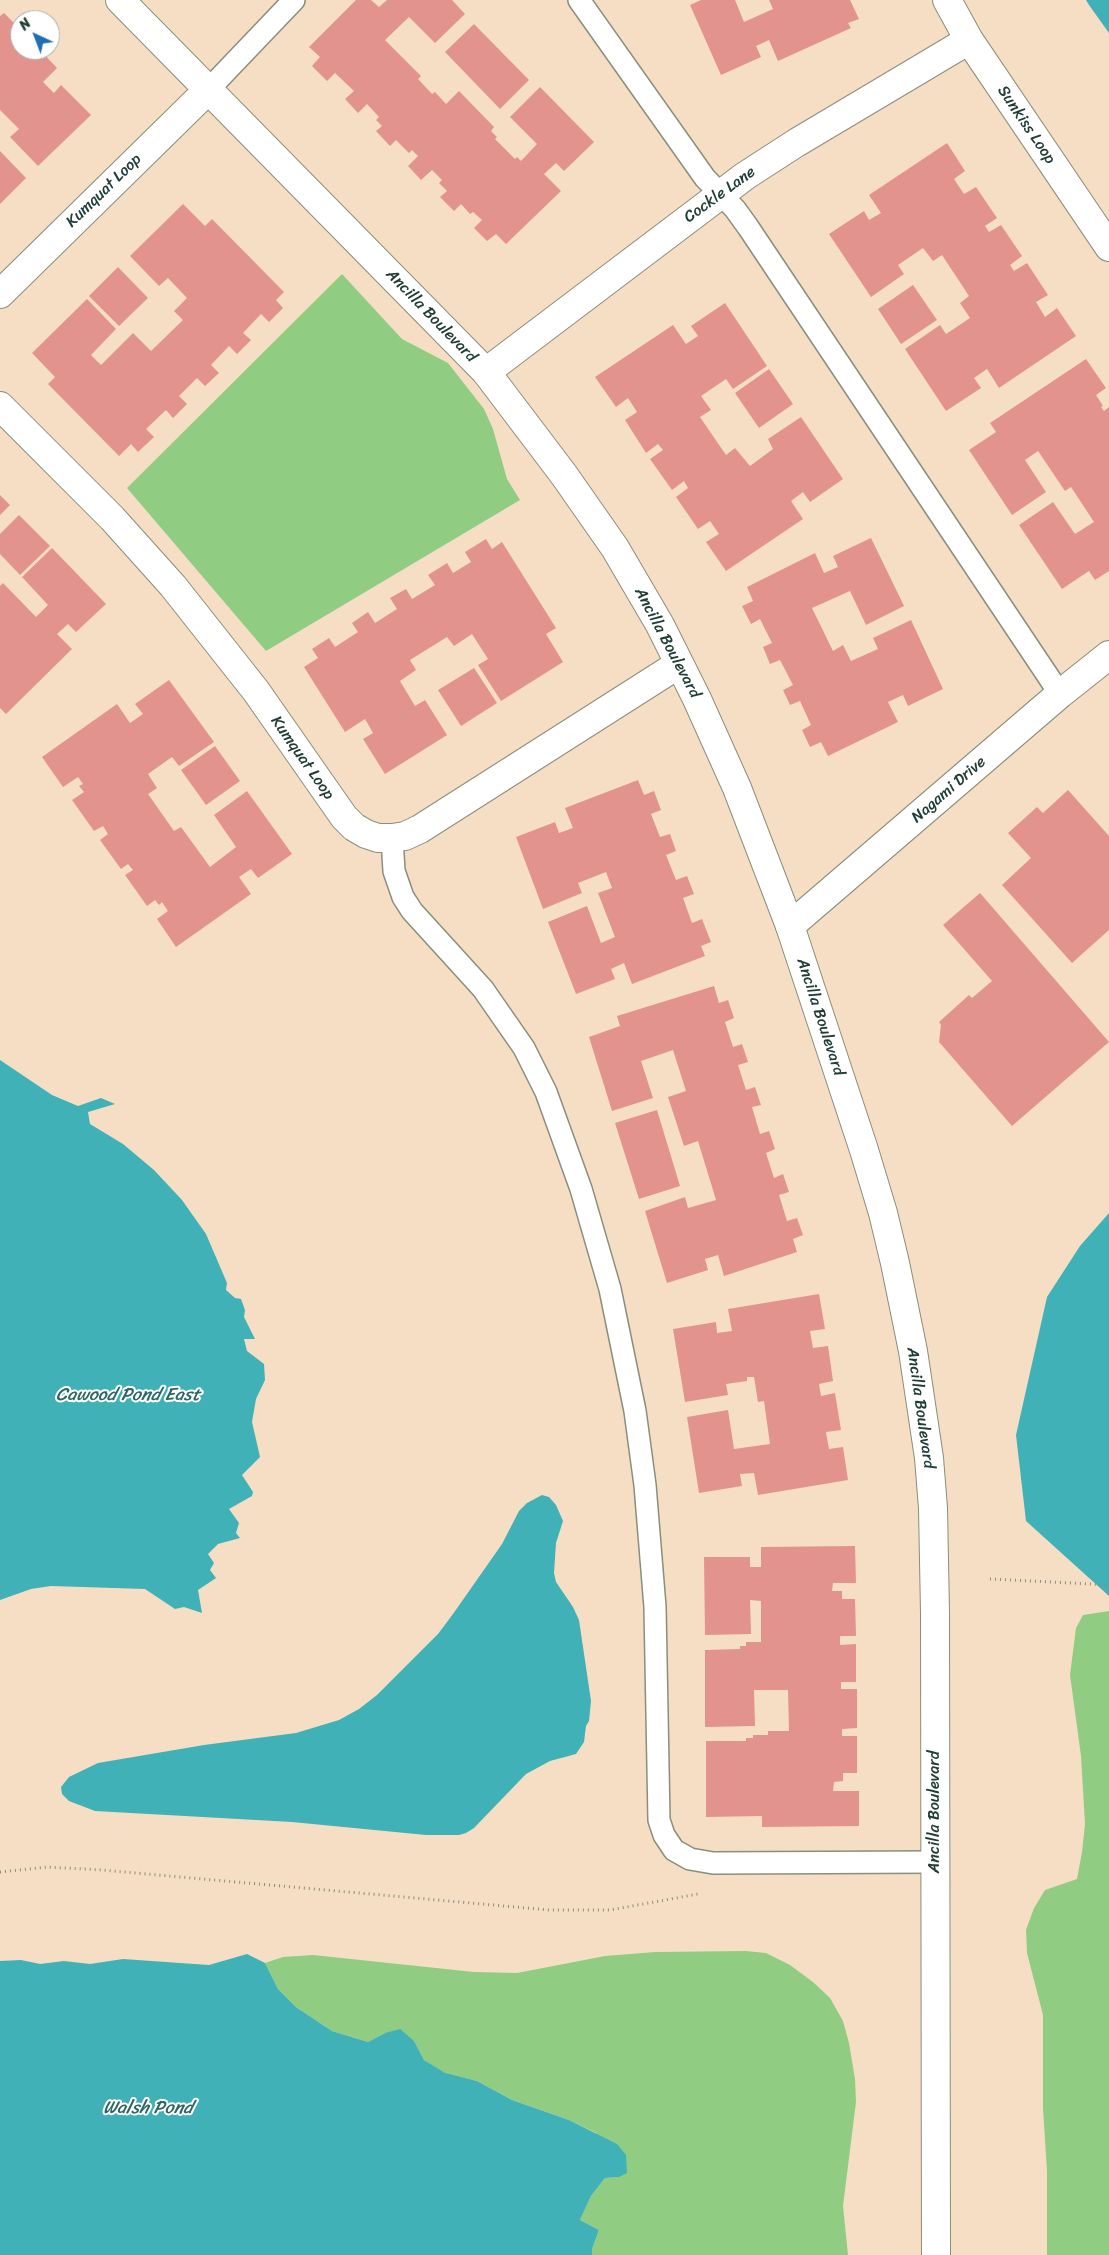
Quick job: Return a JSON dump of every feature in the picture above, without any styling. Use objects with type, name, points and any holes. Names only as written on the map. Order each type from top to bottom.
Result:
[{"type":"street","name":"Ancilla Boulevard","points":[[120,0],[486,372],[538,439],[615,548],[660,626],[734,780],[790,926],[864,1150],[882,1213],[895,1263],[923,1410],[932,1500],[935,1561],[936,2255]]},
{"type":"street","name":"Sunkiss Loop","points":[[946,0],[969,40],[1109,247]]},
{"type":"street","name":"Cockle Lane","points":[[486,372],[720,193],[796,143],[969,40]]},
{"type":"street","name":"Kumquat Loop","points":[[0,294],[209,89]]},
{"type":"street","name":"Kumquat Loop","points":[[0,406],[112,518],[190,607],[256,691],[344,817],[354,828],[366,834],[378,838],[392,838],[405,836],[420,830],[679,664]]},
{"type":"street","name":"Nagami Drive","points":[[790,926],[1060,694],[1109,655]]},
{"type":"lane","points":[[209,89],[294,0]]},
{"type":"lane","points":[[579,0],[691,158],[748,227],[1060,694]]},
{"type":"lane","points":[[392,838],[394,871],[403,897],[412,910],[483,989],[524,1048],[546,1092],[581,1189],[610,1289],[634,1403],[646,1485],[655,1607],[659,1820],[664,1835],[674,1850],[690,1859],[713,1862],[935,1862]]},
{"type":"path","points":[[990,1579],[1109,1585]]},
{"type":"path","points":[[0,1872],[48,1867],[102,1870],[557,1910],[610,1910],[705,1894]]},
{"type":"green space","points":[[342,274],[402,339],[448,363],[484,409],[493,429],[507,479],[520,500],[266,651],[127,488]]},
{"type":"green space","points":[[1109,1611],[1109,2255],[1047,2255],[1047,2171],[1043,2108],[1043,2015],[1027,1953],[1026,1930],[1034,1908],[1045,1890],[1077,1879],[1085,1824],[1081,1756],[1070,1675],[1076,1628],[1083,1615]]},
{"type":"green space","points":[[746,1951],[766,1953],[790,1965],[813,1982],[830,1998],[843,2021],[855,2079],[856,2102],[843,2206],[848,2255],[592,2255],[592,2249],[599,2230],[580,2220],[591,2196],[605,2178],[619,2177],[596,2133],[569,2120],[512,2100],[477,2081],[445,2074],[424,2060],[414,2041],[385,2033],[368,2042],[332,2031],[296,2007],[278,1989],[265,1963],[283,1957],[313,1955],[474,1972],[517,1973],[605,1956],[655,1952]]},
{"type":"water","points":[[1086,0],[1109,0],[1109,33],[1089,5]]},
{"type":"water","name":"Cawood Pond East","points":[[0,1060],[52,1095],[78,1106],[101,1098],[115,1104],[88,1112],[90,1124],[123,1144],[154,1170],[182,1200],[206,1234],[227,1283],[226,1290],[235,1298],[241,1299],[245,1310],[244,1317],[255,1339],[244,1339],[247,1351],[264,1364],[265,1380],[256,1399],[252,1422],[260,1457],[242,1475],[253,1492],[252,1496],[229,1509],[239,1523],[236,1533],[240,1538],[218,1544],[208,1554],[214,1563],[210,1570],[216,1578],[198,1590],[202,1613],[184,1607],[175,1609],[145,1589],[51,1586],[31,1589],[0,1600]]},
{"type":"water","points":[[1109,1213],[1109,1596],[1026,1521],[1016,1435],[1047,1297],[1080,1246]]},
{"type":"water","points":[[542,1495],[549,1497],[556,1505],[563,1521],[556,1543],[554,1573],[556,1582],[573,1607],[579,1620],[591,1701],[589,1721],[586,1726],[584,1742],[576,1754],[550,1761],[526,1774],[474,1828],[466,1833],[459,1835],[426,1835],[292,1822],[95,1811],[69,1801],[62,1794],[61,1787],[69,1777],[98,1763],[204,1745],[296,1733],[339,1720],[359,1709],[377,1695],[438,1634],[502,1544],[519,1511],[527,1503]]},
{"type":"water","name":"Walsh Pond","points":[[247,1954],[265,1963],[278,1989],[296,2007],[332,2031],[368,2042],[385,2033],[400,2029],[414,2041],[424,2060],[445,2073],[477,2081],[512,2100],[569,2120],[617,2144],[626,2155],[627,2173],[619,2177],[605,2178],[591,2196],[580,2220],[599,2230],[592,2249],[592,2255],[0,2255],[0,1961],[21,1960],[40,1964],[64,1961],[90,1964],[123,1959],[209,1965]]},
{"type":"building","points":[[356,0],[371,0],[379,7],[387,0],[452,0],[465,14],[435,43],[409,17],[385,40],[421,76],[418,79],[432,94],[435,92],[446,104],[459,91],[494,127],[491,131],[497,137],[495,139],[515,159],[517,157],[521,161],[537,144],[510,117],[540,87],[594,142],[564,171],[556,163],[544,174],[561,191],[506,244],[496,234],[487,241],[474,228],[482,220],[473,212],[470,214],[461,204],[454,211],[440,197],[447,191],[439,183],[442,180],[432,170],[421,180],[408,166],[418,156],[412,150],[409,153],[396,140],[390,146],[376,131],[382,126],[376,120],[379,117],[367,104],[358,113],[345,99],[354,91],[335,73],[327,81],[312,66],[320,57],[309,47]]},
{"type":"building","points":[[701,0],[735,0],[744,22],[773,9],[769,0],[850,0],[859,19],[848,23],[851,28],[778,61],[769,40],[756,46],[761,57],[721,75],[690,5]]},
{"type":"building","points":[[4,13],[10,19],[10,60],[49,60],[57,68],[43,82],[54,93],[61,85],[91,115],[38,166],[10,137],[19,129],[0,110],[0,16]]},
{"type":"building","points":[[474,24],[529,80],[500,109],[445,52]]},
{"type":"building","points":[[947,143],[965,171],[954,179],[964,194],[976,187],[997,218],[985,226],[989,232],[1001,225],[1022,256],[1010,265],[1014,271],[1027,263],[1048,295],[1036,302],[1045,317],[1057,308],[1076,336],[999,388],[987,369],[974,378],[981,388],[946,411],[905,349],[940,325],[946,334],[970,318],[960,303],[969,296],[942,255],[933,261],[923,248],[898,265],[904,274],[871,297],[829,234],[864,211],[869,220],[881,213],[869,195]]},
{"type":"building","points":[[0,151],[26,178],[0,204]]},
{"type":"building","points":[[183,204],[205,226],[212,219],[284,292],[276,300],[283,308],[269,322],[261,314],[243,333],[251,340],[237,354],[229,346],[211,365],[219,373],[205,386],[197,378],[179,396],[187,404],[173,418],[166,410],[146,429],[154,437],[138,452],[131,444],[119,456],[48,384],[55,377],[32,353],[87,299],[116,329],[91,355],[101,365],[133,333],[151,351],[183,320],[174,311],[187,298],[168,278],[159,286],[130,256]]},
{"type":"building","points":[[118,267],[148,298],[119,326],[89,296]]},
{"type":"building","points":[[913,285],[937,320],[901,344],[878,309]]},
{"type":"building","points":[[725,303],[767,366],[733,389],[726,379],[701,396],[711,410],[700,417],[726,455],[735,448],[750,466],[773,449],[768,439],[801,417],[843,479],[810,502],[803,492],[791,501],[803,519],[726,571],[706,542],[719,534],[710,521],[698,529],[676,497],[688,488],[684,481],[672,490],[650,459],[663,450],[658,444],[646,453],[625,420],[637,412],[628,398],[616,407],[595,377],[673,325],[686,344],[698,336],[691,326]]},
{"type":"building","points":[[1086,359],[1106,388],[1096,395],[1103,406],[1101,407],[1104,411],[1109,407],[1109,571],[1095,580],[1089,571],[1062,589],[1019,525],[1053,502],[1075,534],[1094,522],[1071,487],[1065,491],[1038,451],[1025,460],[1046,492],[1012,515],[969,450],[996,432],[990,423]]},
{"type":"building","points":[[769,369],[793,404],[759,428],[735,393]]},
{"type":"building","points":[[0,495],[10,505],[0,515]]},
{"type":"building","points":[[19,515],[50,546],[20,575],[0,554],[0,534]]},
{"type":"building","points":[[871,538],[904,606],[866,625],[850,591],[812,608],[833,651],[843,645],[851,661],[878,649],[873,638],[911,620],[943,689],[908,706],[903,695],[888,702],[898,722],[828,756],[821,742],[810,747],[802,730],[811,725],[800,701],[790,705],[783,690],[793,685],[780,660],[770,664],[763,647],[772,643],[760,619],[751,624],[742,606],[753,601],[747,587],[815,553],[824,573],[838,567],[833,556]]},
{"type":"building","points":[[486,539],[492,549],[502,542],[556,628],[546,634],[563,662],[501,701],[478,665],[488,659],[472,634],[454,646],[447,637],[410,660],[416,670],[400,681],[415,706],[425,700],[447,735],[385,774],[363,739],[373,733],[365,719],[345,732],[304,667],[318,658],[312,649],[329,638],[335,647],[358,632],[352,623],[368,612],[375,623],[397,609],[390,598],[406,589],[412,599],[435,585],[428,575],[447,563],[453,573],[471,562],[465,552]]},
{"type":"building","points":[[52,548],[106,604],[76,632],[68,624],[57,634],[72,649],[6,714],[0,708],[0,586],[3,583],[36,617],[48,605],[22,577]]},
{"type":"building","points":[[474,668],[497,703],[461,726],[438,690]]},
{"type":"building","points":[[169,680],[214,742],[179,766],[172,757],[148,774],[157,788],[148,794],[174,831],[181,827],[210,867],[236,847],[214,815],[247,791],[292,854],[258,878],[251,869],[239,877],[251,894],[176,947],[157,919],[168,911],[162,902],[159,905],[155,900],[147,906],[125,875],[133,870],[128,864],[121,869],[100,840],[108,834],[103,826],[94,831],[72,800],[84,792],[79,786],[83,784],[78,777],[63,787],[42,757],[117,704],[130,723],[143,714],[135,704]]},
{"type":"building","points":[[215,746],[240,781],[206,805],[181,770]]},
{"type":"building","points":[[638,780],[644,795],[654,791],[661,810],[651,814],[660,837],[670,834],[676,851],[666,855],[676,880],[687,876],[694,894],[683,898],[692,923],[702,919],[711,942],[701,946],[705,956],[632,984],[624,963],[611,969],[615,979],[576,994],[548,922],[587,906],[601,943],[615,937],[598,893],[612,888],[606,872],[578,883],[582,893],[543,909],[516,837],[555,822],[559,833],[573,828],[565,808]]},
{"type":"building","points":[[1068,790],[1109,836],[1109,930],[1072,963],[1002,885],[1031,858],[1008,833],[1037,807],[1043,813]]},
{"type":"building","points":[[980,893],[1109,1042],[1012,1126],[939,1042],[941,1025],[939,1022],[969,995],[972,998],[992,981],[943,925]]},
{"type":"building","points":[[714,986],[719,1003],[728,1000],[734,1018],[725,1022],[733,1047],[742,1044],[748,1062],[738,1065],[746,1090],[755,1087],[761,1105],[752,1107],[760,1134],[769,1131],[775,1149],[766,1153],[774,1178],[783,1174],[789,1192],[779,1195],[787,1221],[797,1218],[803,1235],[793,1239],[797,1252],[724,1276],[718,1255],[705,1259],[708,1270],[667,1283],[645,1211],[685,1197],[688,1208],[716,1200],[698,1141],[684,1146],[668,1097],[686,1091],[673,1050],[641,1061],[653,1098],[612,1111],[589,1037],[620,1026],[617,1016]]},
{"type":"building","points":[[657,1110],[680,1186],[639,1199],[615,1123]]},
{"type":"building","points":[[819,1294],[825,1329],[810,1331],[813,1348],[828,1346],[833,1381],[819,1384],[821,1396],[835,1393],[841,1430],[826,1432],[829,1449],[843,1447],[848,1480],[758,1495],[754,1473],[740,1474],[742,1486],[699,1493],[687,1417],[728,1410],[734,1449],[770,1444],[764,1401],[758,1402],[754,1377],[747,1377],[747,1381],[726,1384],[728,1395],[685,1402],[673,1329],[716,1322],[717,1333],[732,1331],[728,1309]]},
{"type":"building","points":[[855,1546],[856,1583],[833,1583],[832,1591],[842,1591],[842,1599],[855,1599],[856,1636],[840,1636],[840,1645],[856,1644],[856,1682],[841,1682],[841,1689],[857,1689],[857,1728],[842,1729],[842,1736],[857,1736],[857,1773],[843,1773],[843,1781],[834,1782],[833,1791],[859,1791],[859,1826],[762,1827],[762,1816],[706,1817],[706,1741],[746,1741],[746,1738],[753,1738],[753,1735],[768,1735],[768,1731],[789,1731],[788,1690],[754,1690],[755,1726],[705,1727],[705,1650],[740,1649],[740,1646],[746,1646],[746,1642],[761,1642],[761,1601],[750,1600],[751,1634],[705,1635],[704,1557],[750,1557],[750,1567],[761,1567],[761,1547]]}]
